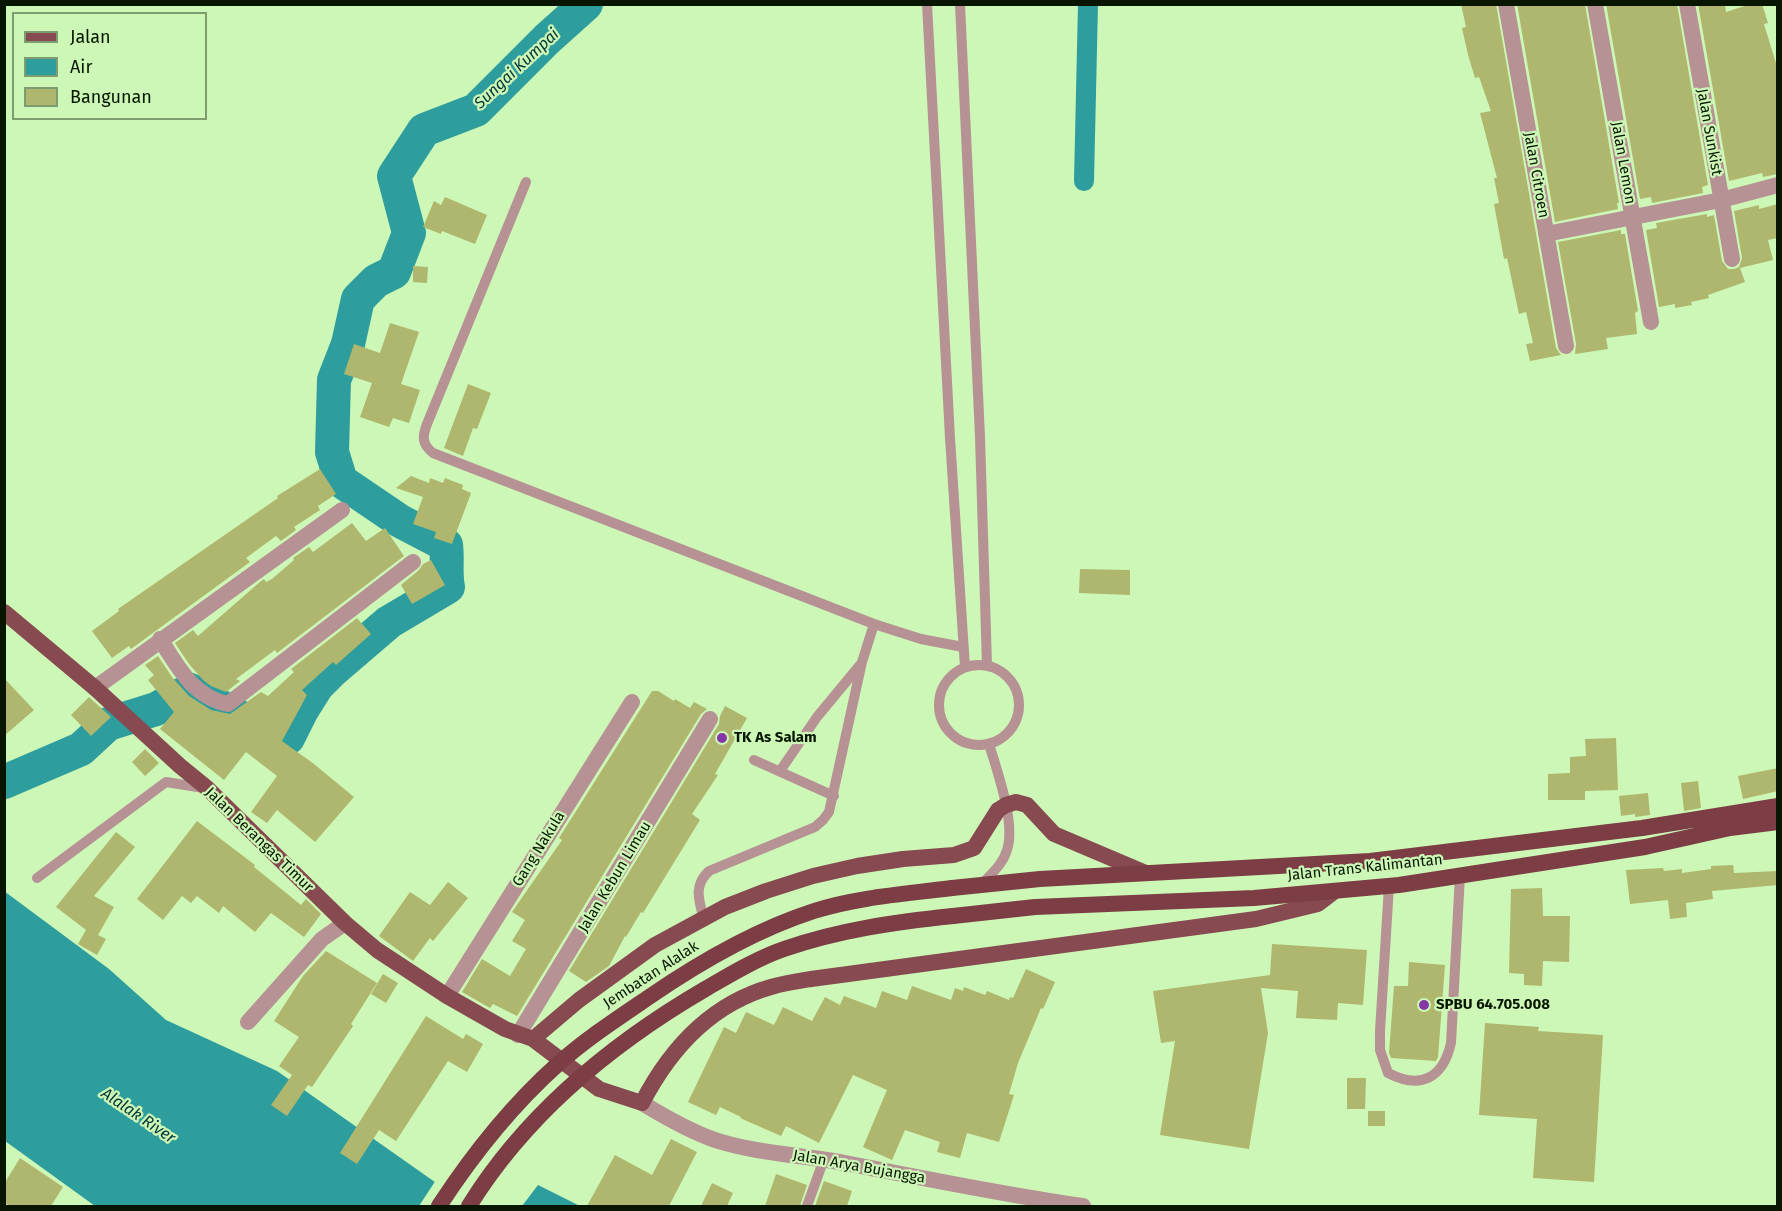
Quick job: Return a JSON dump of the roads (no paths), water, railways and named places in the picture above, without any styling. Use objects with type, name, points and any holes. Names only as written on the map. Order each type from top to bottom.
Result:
[{"type":"highway","name":"Jalan Trans Kalimantan","points":[[952,888],[1146,873],[1370,861],[1642,828],[1778,806]]},
{"type":"highway","name":"Jalan Trans Kalimantan","points":[[469,1206],[508,1152],[540,1116],[611,1052],[686,1000],[727,977],[781,950],[821,937],[904,921],[1035,908],[1254,898],[1389,886],[1645,847],[1730,828],[1778,822]]},
{"type":"highway","name":"Jembatan Alalak","points":[[439,1206],[489,1136],[558,1064],[597,1033],[675,979],[761,932],[814,911],[856,901],[952,888]]},
{"type":"main road","name":"Jalan Berangas Timur","points":[[4,612],[207,788],[345,923],[377,950],[447,996],[526,1037],[599,1089],[642,1103]]},
{"type":"main road","points":[[526,1037],[655,945],[725,908],[766,891],[813,876],[903,859],[954,855],[974,848],[998,810],[1016,802],[1027,805],[1054,834],[1146,873]]},
{"type":"main road","points":[[642,1103],[654,1079],[682,1042],[697,1027],[720,1009],[771,986],[835,975],[1256,919],[1318,904],[1335,891]]},
{"type":"street","name":"Jalan Citroen","points":[[1506,4],[1566,346]]},
{"type":"street","name":"Jalan Lemon","points":[[1595,4],[1651,322]]},
{"type":"street","name":"Jalan Sunkist","points":[[1687,4],[1732,259]]},
{"type":"street","points":[[1546,234],[1721,200],[1778,185]]},
{"type":"street","points":[[94,688],[342,510]]},
{"type":"street","points":[[160,639],[186,680],[207,696],[228,704],[413,562]]},
{"type":"street","name":"Gang Nakula","points":[[447,996],[632,702]]},
{"type":"street","name":"Jalan Kebun Limau","points":[[526,1037],[710,719]]},
{"type":"street","points":[[248,1022],[322,939],[345,923]]},
{"type":"street","name":"Jalan Arya Bujangga","points":[[642,1103],[675,1124],[716,1140],[757,1150],[824,1159],[1021,1197],[1083,1206]]},
{"type":"lane","points":[[927,4],[950,438],[965,667]]},
{"type":"lane","points":[[960,4],[979,425],[987,665]]},
{"type":"lane","points":[[526,182],[426,424],[423,442],[428,449],[433,453],[874,624],[921,639],[963,647]]},
{"type":"lane","points":[[704,920],[698,889],[700,879],[709,871],[815,827],[829,812],[862,662],[874,624]]},
{"type":"lane","points":[[780,771],[817,717],[862,662]]},
{"type":"lane","points":[[978,664],[987,665],[1007,675],[1016,688],[1020,704],[1017,719],[1009,733],[989,744],[964,743],[951,734],[941,721],[938,706],[940,690],[949,676],[965,667],[978,664]]},
{"type":"lane","points":[[982,884],[1001,863],[1010,836],[1006,805],[989,744]]},
{"type":"lane","points":[[754,760],[834,796]]},
{"type":"lane","points":[[37,878],[166,782],[207,788]]},
{"type":"lane","points":[[1389,886],[1383,956],[1380,1050],[1388,1073],[1397,1078],[1421,1081],[1440,1070],[1447,1059],[1451,1043],[1460,875]]},
{"type":"lane","points":[[807,1206],[824,1159]]},
{"type":"water","name":"Alalak River","points":[[4,891],[109,969],[166,1020],[277,1071],[469,1206],[95,1206],[5,1141]]},
{"type":"water","points":[[538,1185],[578,1205],[522,1206]]},
{"type":"waterway","name":"Sungai Kumpai","points":[[4,782],[81,749],[108,724],[156,709],[190,690],[271,734],[288,738],[317,686],[333,670],[389,622],[448,587],[446,545],[400,521],[341,481],[332,452],[334,380],[348,344],[358,299],[376,281],[394,272],[409,233],[394,176],[424,130],[476,110],[547,39],[586,4]]},
{"type":"waterway","points":[[1084,181],[1088,4]]},
{"type":"place","name":"TK As Salam","points":[[722,738]]},
{"type":"place","name":"SPBU 64.705.008","points":[[1424,1005]]}]
